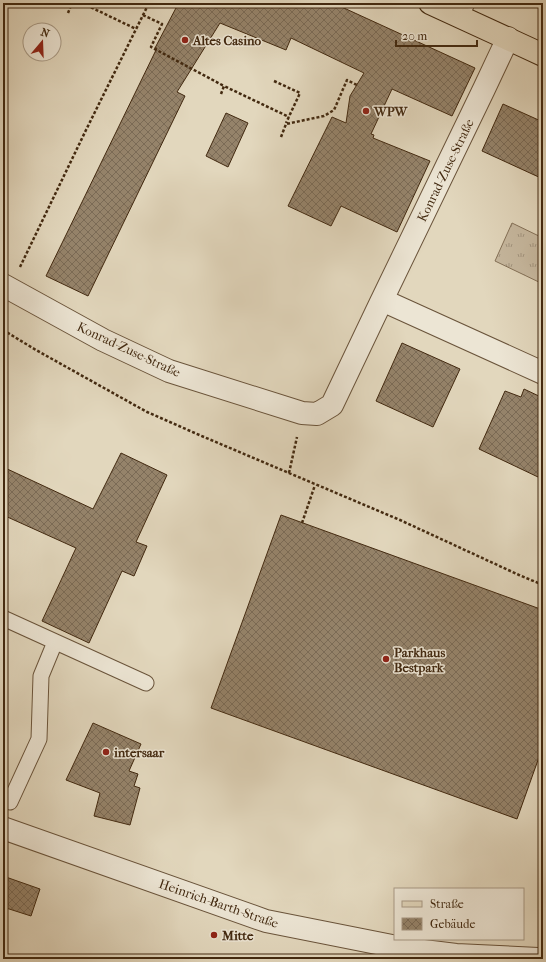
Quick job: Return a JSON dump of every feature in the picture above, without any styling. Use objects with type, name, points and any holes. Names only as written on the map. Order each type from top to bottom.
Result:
[{"type":"main road","points":[[430,3],[464,10],[508,38],[543,54]]},
{"type":"street","name":"Konrad-Zuse-Straße","points":[[10,279],[103,340],[169,371],[302,413],[317,414],[332,405],[340,390],[508,38]]},
{"type":"street","points":[[382,300],[543,373]]},
{"type":"street","name":"Heinrich-Barth-Straße","points":[[3,828],[266,921],[407,949],[456,955],[538,959]]},
{"type":"lane","points":[[3,618],[146,684]]},
{"type":"lane","points":[[10,802],[39,739],[41,676],[55,642]]},
{"type":"path","points":[[68,13],[72,3]]},
{"type":"path","points":[[82,3],[136,29]]},
{"type":"path","points":[[10,279],[149,3]]},
{"type":"path","points":[[143,14],[162,24],[151,47],[224,86],[289,117]]},
{"type":"path","points":[[286,124],[324,116],[334,110],[347,80],[357,85]]},
{"type":"path","points":[[274,81],[300,93],[281,136]]},
{"type":"path","points":[[221,94],[224,86]]},
{"type":"path","points":[[3,330],[147,412],[204,438],[400,520],[543,585]]},
{"type":"path","points":[[289,473],[295,448]]},
{"type":"path","points":[[302,523],[315,485]]},
{"type":"green space","points":[[512,223],[543,238],[543,284],[495,261]]},
{"type":"building","points":[[173,3],[333,3],[475,68],[452,116],[392,89],[371,134],[374,135],[373,138],[430,161],[397,232],[341,206],[331,226],[288,206],[332,117],[346,123],[350,96],[364,73],[291,38],[286,50],[220,23],[177,92],[185,96],[88,296],[46,276],[157,48],[155,48],[177,6]]},
{"type":"building","points":[[503,104],[543,122],[543,179],[482,151]]},
{"type":"building","points":[[226,113],[248,123],[228,167],[206,156]]},
{"type":"building","points":[[402,343],[460,369],[433,427],[376,401]]},
{"type":"building","points":[[524,389],[543,398],[543,465],[538,477],[479,449],[505,391],[521,397]]},
{"type":"building","points":[[121,453],[167,475],[136,542],[147,546],[134,576],[122,571],[89,643],[42,621],[76,548],[3,515],[3,467],[93,509]]},
{"type":"building","name":"Parkhaus Bestpark","points":[[281,515],[543,610],[543,746],[517,819],[211,708]]},
{"type":"building","points":[[93,723],[141,744],[129,771],[138,774],[134,786],[140,788],[130,825],[94,816],[100,793],[66,780]]},
{"type":"building","points":[[3,876],[40,889],[31,916],[3,907]]},
{"type":"place","name":"Altes Casino","points":[[185,40]]},
{"type":"place","name":"WPW","points":[[366,111]]},
{"type":"place","name":"Parkhaus Bestpark","points":[[386,659]]},
{"type":"place","name":"intersaar","points":[[106,752]]},
{"type":"place","name":"Mitte","points":[[214,935]]}]
